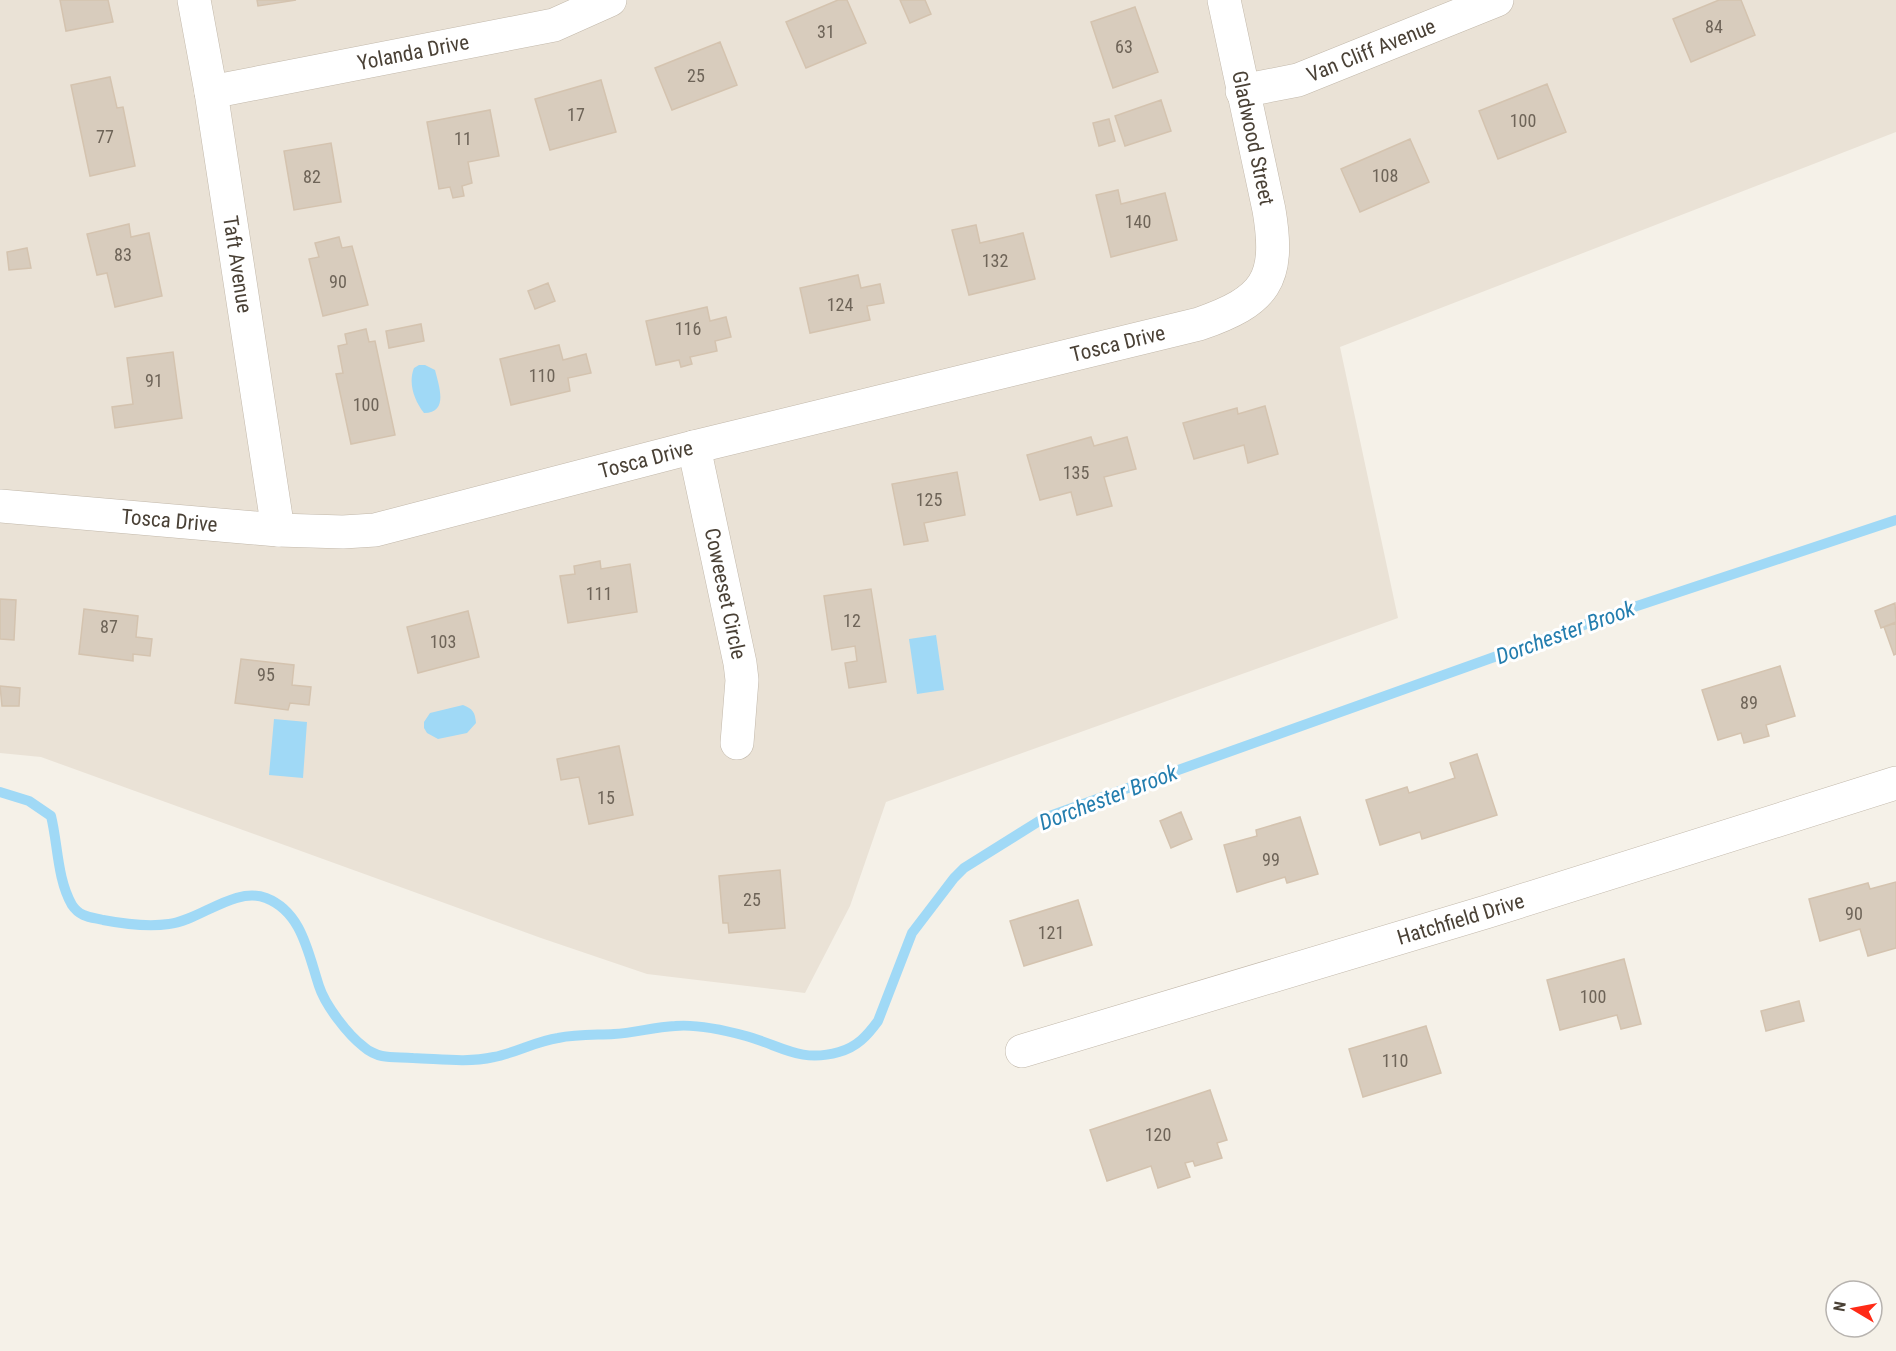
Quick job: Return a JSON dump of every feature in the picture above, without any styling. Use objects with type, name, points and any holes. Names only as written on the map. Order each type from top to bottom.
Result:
[{"type":"street","name":"Taft Avenue","points":[[194,0],[211,92],[278,530]]},
{"type":"street","name":"Yolanda Drive","points":[[211,92],[610,0]]},
{"type":"street","name":"Gladwood Street","points":[[1224,0],[1272,229],[1273,261],[1269,277]]},
{"type":"street","name":"Van Cliff Avenue","points":[[1242,91],[1298,80],[1497,0]]},
{"type":"street","name":"Tosca Drive","points":[[0,506],[278,530],[343,532],[375,530],[694,447],[1199,324],[1227,314],[1251,301],[1262,290],[1269,277]]},
{"type":"street","name":"Coweeset Circle","points":[[694,447],[740,663],[742,680],[737,743]]},
{"type":"street","name":"Hatchfield Drive","points":[[1022,1051],[1475,916],[1896,783]]},
{"type":"shaded area","points":[[0,0],[1896,0],[1896,132],[1340,347],[1398,618],[886,802],[850,906],[805,993],[647,974],[541,938],[41,757],[0,753]]},
{"type":"water","points":[[419,365],[435,370],[440,404],[432,412],[424,413],[413,391],[412,374],[414,368]]},
{"type":"water","points":[[936,635],[944,690],[917,694],[909,639]]},
{"type":"water","points":[[463,705],[473,711],[476,719],[476,723],[467,733],[438,739],[427,733],[424,722],[430,713]]},
{"type":"water","points":[[274,719],[307,722],[303,778],[269,775]]},
{"type":"building","points":[[60,0],[108,0],[113,22],[66,31]]},
{"type":"building","points":[[257,0],[296,0],[258,6]]},
{"type":"building","points":[[838,0],[847,0],[866,43],[806,68],[786,22]]},
{"type":"building","points":[[900,0],[925,0],[931,14],[910,23]]},
{"type":"building","points":[[1719,0],[1741,0],[1755,35],[1691,62],[1673,19]]},
{"type":"building","points":[[1135,7],[1158,72],[1113,88],[1091,22]]},
{"type":"building","points":[[720,42],[737,85],[672,110],[655,68]]},
{"type":"building","points":[[110,77],[117,108],[123,107],[135,166],[90,176],[71,85]]},
{"type":"building","points":[[601,80],[616,132],[550,150],[535,99]]},
{"type":"building","points":[[1547,84],[1566,132],[1498,159],[1479,111]]},
{"type":"building","points":[[1161,100],[1171,131],[1125,146],[1115,116]]},
{"type":"building","points":[[490,110],[499,156],[468,162],[472,183],[462,186],[464,196],[453,198],[450,187],[439,189],[427,122]]},
{"type":"building","points":[[1109,119],[1115,141],[1099,146],[1093,123]]},
{"type":"building","points":[[1410,139],[1429,182],[1360,212],[1341,169]]},
{"type":"building","points":[[331,143],[341,202],[294,210],[284,151]]},
{"type":"building","points":[[1118,190],[1121,204],[1165,193],[1177,240],[1111,257],[1096,195]]},
{"type":"building","points":[[129,224],[131,237],[149,233],[162,296],[115,307],[107,273],[97,275],[87,234]]},
{"type":"building","points":[[976,225],[980,243],[1023,233],[1035,279],[969,295],[952,230]]},
{"type":"building","points":[[339,237],[342,248],[352,246],[368,305],[323,316],[309,259],[319,257],[315,243]]},
{"type":"building","points":[[27,248],[31,268],[9,270],[7,252]]},
{"type":"building","points":[[858,275],[861,288],[880,284],[884,303],[867,306],[870,320],[810,333],[800,288]]},
{"type":"building","points":[[548,283],[555,301],[535,309],[528,291]]},
{"type":"building","points":[[707,307],[710,321],[726,317],[731,337],[715,341],[717,351],[690,357],[692,364],[681,367],[679,360],[656,365],[646,321]]},
{"type":"building","points":[[421,324],[424,341],[389,348],[386,331]]},
{"type":"building","points":[[366,329],[369,342],[375,341],[395,435],[351,444],[336,374],[343,373],[338,346],[347,344],[345,334]]},
{"type":"building","points":[[559,345],[563,360],[586,354],[591,373],[568,378],[570,391],[511,405],[500,359]]},
{"type":"building","points":[[173,352],[182,418],[115,428],[112,407],[133,404],[127,358]]},
{"type":"building","points":[[1265,406],[1278,454],[1248,463],[1244,445],[1194,459],[1183,423],[1237,408],[1238,414]]},
{"type":"building","points":[[1091,437],[1094,446],[1127,437],[1136,469],[1104,477],[1112,506],[1077,515],[1071,492],[1040,500],[1027,455]]},
{"type":"building","points":[[957,472],[965,515],[924,523],[928,541],[904,545],[892,484]]},
{"type":"building","points":[[600,561],[601,569],[630,564],[637,612],[568,623],[560,576],[575,574],[574,566]]},
{"type":"building","points":[[871,589],[886,682],[849,688],[845,663],[857,661],[855,646],[832,650],[824,596]]},
{"type":"building","points":[[0,599],[16,600],[14,640],[0,639]]},
{"type":"building","points":[[1895,603],[1896,622],[1881,628],[1875,611]]},
{"type":"building","points":[[84,609],[138,616],[136,637],[152,639],[150,656],[133,654],[133,661],[79,654]]},
{"type":"building","points":[[468,611],[479,657],[418,673],[407,627]]},
{"type":"building","points":[[1896,623],[1896,654],[1894,655],[1884,627]]},
{"type":"building","points":[[241,659],[294,665],[292,685],[311,687],[309,705],[290,703],[288,710],[235,703]]},
{"type":"building","points":[[1780,666],[1795,716],[1766,725],[1769,736],[1744,743],[1741,733],[1718,740],[1702,690]]},
{"type":"building","points":[[0,686],[20,688],[19,706],[2,706]]},
{"type":"building","points":[[619,746],[633,815],[589,824],[579,777],[561,780],[557,759]]},
{"type":"building","points":[[1477,754],[1497,815],[1422,839],[1420,832],[1380,845],[1366,800],[1407,787],[1409,793],[1455,778],[1450,763]]},
{"type":"building","points":[[1181,812],[1192,839],[1171,848],[1160,821]]},
{"type":"building","points":[[1300,817],[1318,874],[1287,883],[1285,877],[1237,892],[1224,845],[1257,836],[1256,830]]},
{"type":"building","points":[[780,870],[785,928],[729,933],[728,923],[723,923],[719,876]]},
{"type":"building","points":[[1896,882],[1896,948],[1868,956],[1860,929],[1820,941],[1809,899],[1868,883],[1870,889]]},
{"type":"building","points":[[1078,900],[1092,945],[1024,966],[1010,921]]},
{"type":"building","points":[[1624,959],[1641,1024],[1621,1029],[1617,1015],[1560,1030],[1547,980]]},
{"type":"building","points":[[1799,1001],[1804,1021],[1766,1031],[1761,1011]]},
{"type":"building","points":[[1426,1026],[1441,1073],[1363,1097],[1349,1049]]},
{"type":"building","points":[[1210,1090],[1227,1140],[1217,1143],[1222,1158],[1195,1166],[1193,1161],[1185,1163],[1190,1177],[1158,1188],[1151,1166],[1107,1181],[1090,1130]]},
{"type":"waterway","name":"Dorchester Brook","points":[[0,792],[29,801],[51,816],[63,884],[72,905],[86,916],[128,924],[161,925],[181,922],[242,897],[266,898],[278,904],[296,923],[307,947],[322,994],[332,1010],[358,1042],[368,1050],[380,1055],[474,1060],[502,1055],[565,1037],[683,1026],[710,1028],[738,1034],[791,1052],[813,1056],[825,1055],[845,1050],[856,1044],[878,1021],[912,933],[954,878],[964,868],[1044,818],[1634,607],[1896,520]]}]
